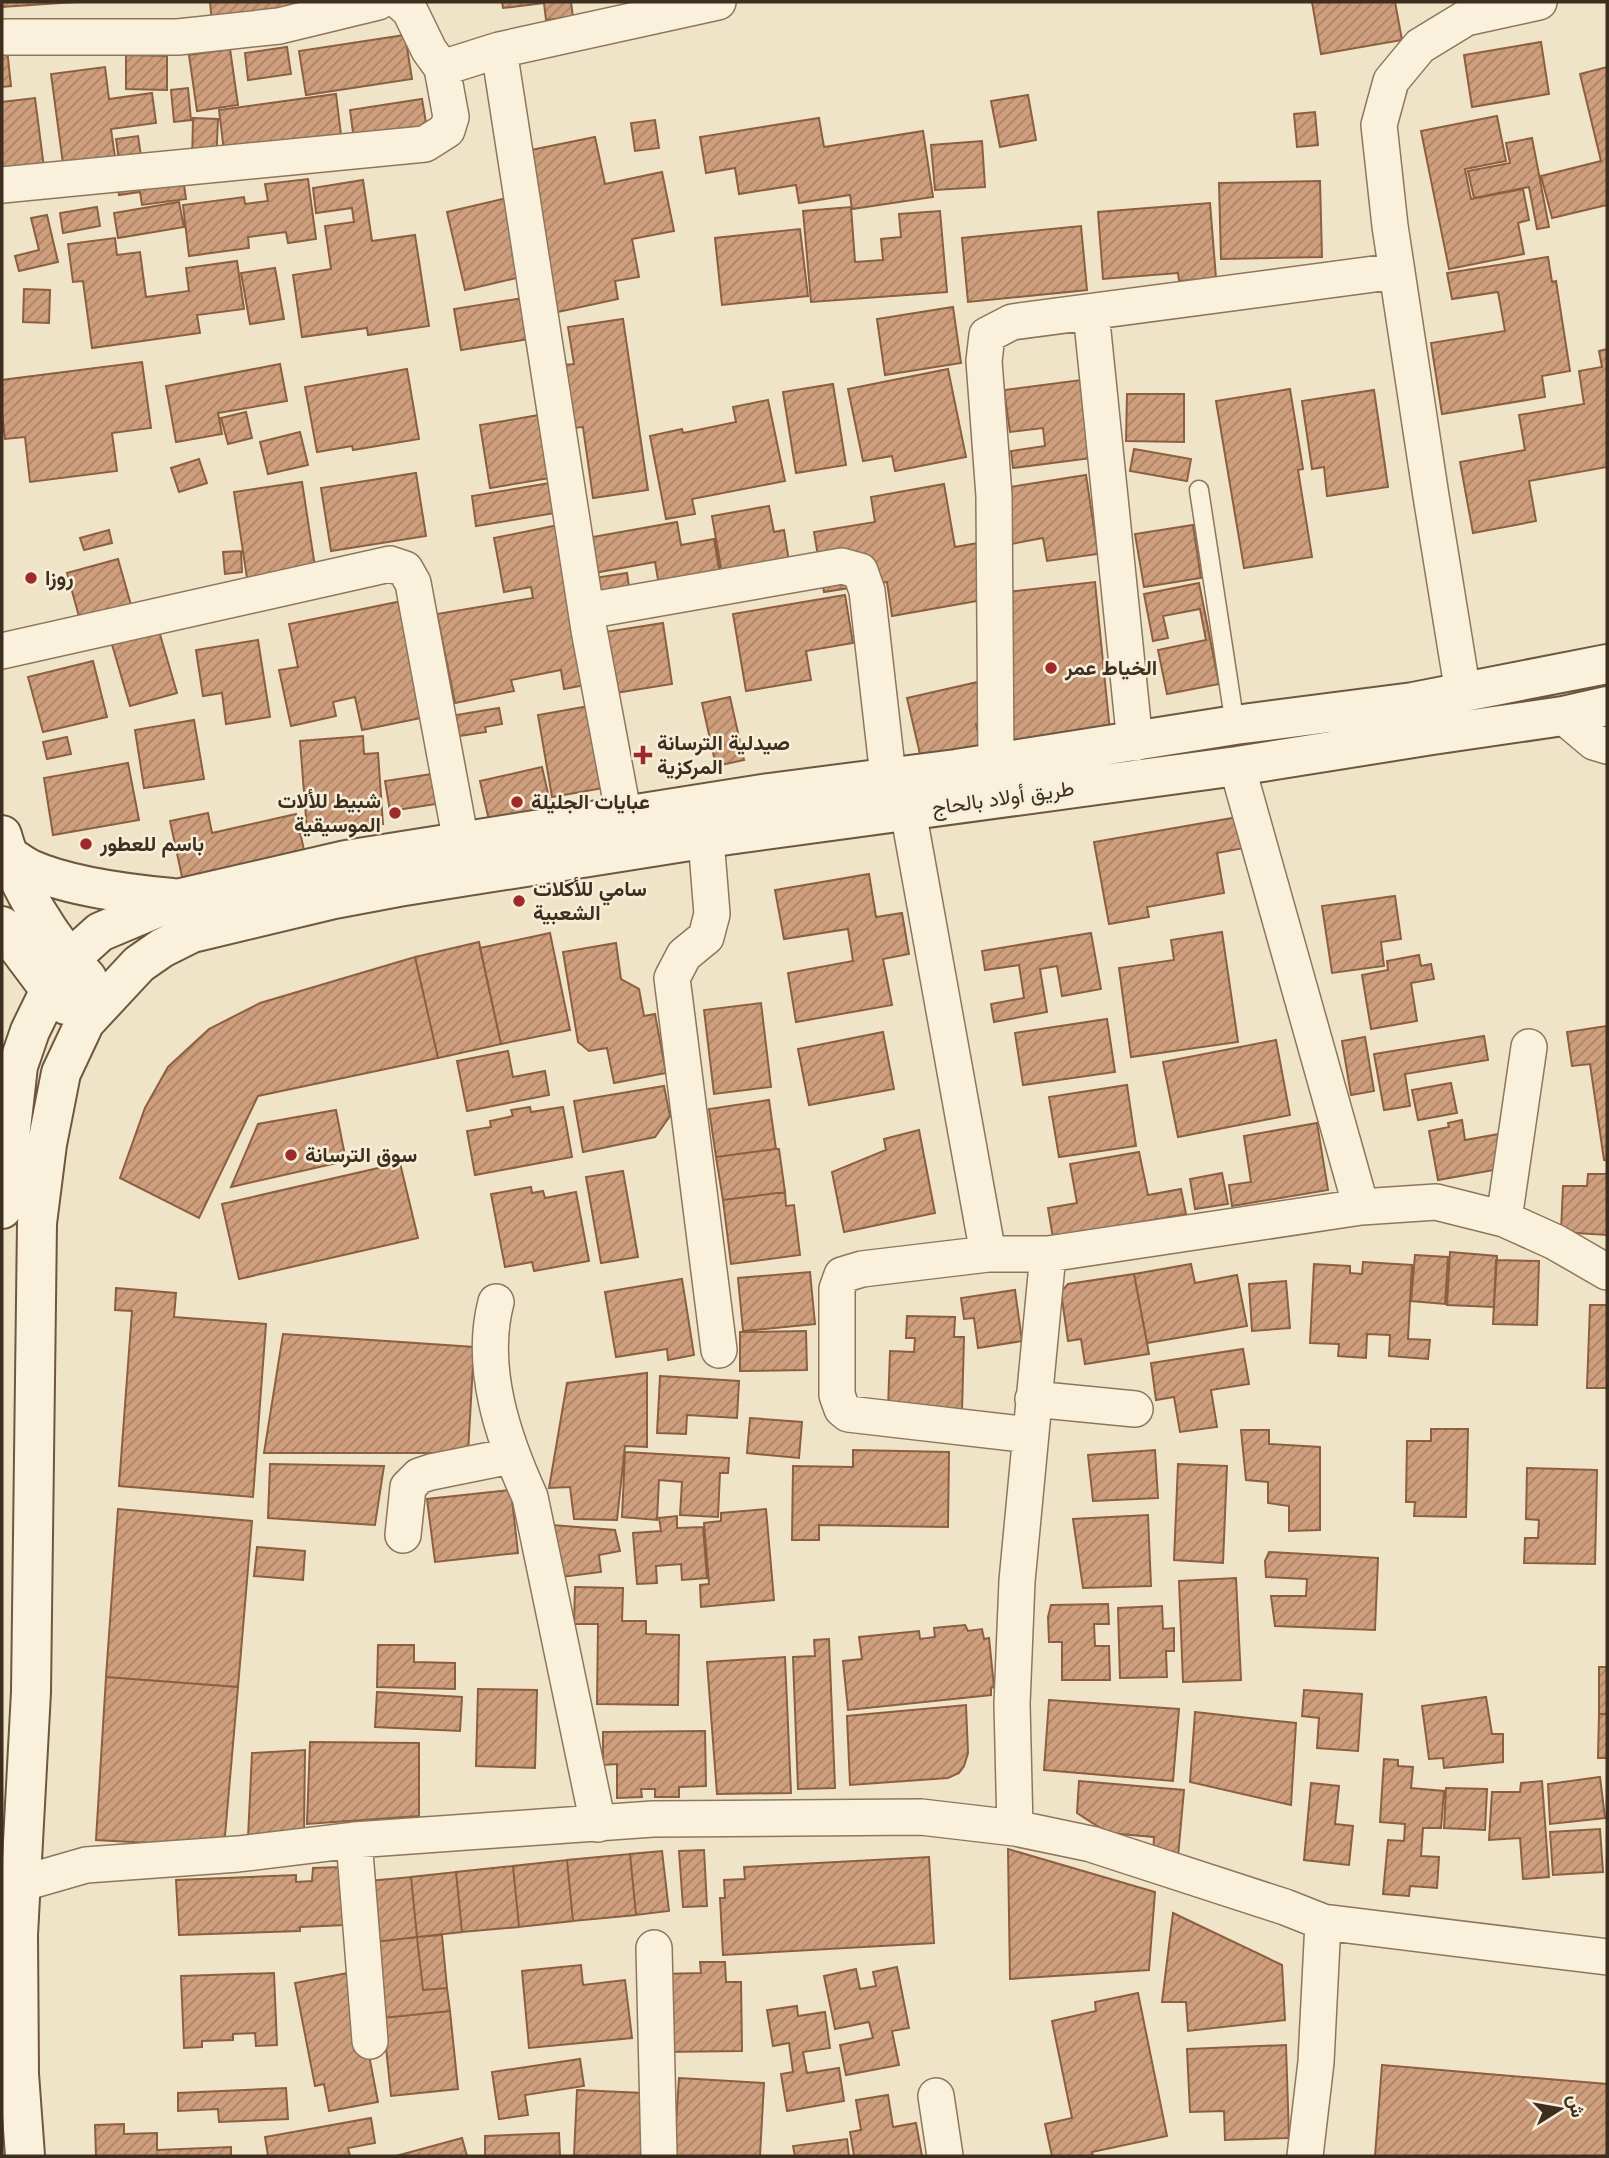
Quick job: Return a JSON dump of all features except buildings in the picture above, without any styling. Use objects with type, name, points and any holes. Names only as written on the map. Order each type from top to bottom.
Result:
[{"type":"main road","name":"طريق أولاد بالحاج","points":[[181,898],[346,860],[888,776],[996,763],[1235,725],[1413,702],[1607,664]]},
{"type":"main road","name":"طريق أولاد بالحاج","points":[[25,2156],[10,1935],[11,1884],[31,1692],[37,1223],[47,1144],[61,1073],[95,1009],[139,964],[162,948],[192,933],[334,899],[398,887],[706,839],[1237,766],[1563,716],[1607,706]]},
{"type":"main road","points":[[4,844],[30,869],[121,893],[181,898]]},
{"type":"main road","points":[[4,844],[42,918],[60,975]]},
{"type":"main road","points":[[2,1209],[4,1168],[12,1129],[18,1066],[30,1031],[60,975],[100,932],[181,898]]},
{"type":"main road","points":[[2,926],[95,1009]]},
{"type":"main road","points":[[2,1045],[12,1129]]},
{"type":"street","points":[[2,37],[178,37],[279,26],[378,2]]},
{"type":"street","points":[[2,185],[425,144],[447,130],[451,117],[442,68],[429,50],[410,11],[400,2]]},
{"type":"street","points":[[442,68],[499,50],[718,2]]},
{"type":"street","points":[[1463,692],[1430,496],[1379,125],[1391,81],[1420,46],[1466,18],[1539,2]]},
{"type":"street","points":[[499,50],[586,611],[624,817]]},
{"type":"street","points":[[996,763],[994,496],[984,361],[987,335],[1012,323],[1397,271]]},
{"type":"street","points":[[1091,312],[1135,743]]},
{"type":"street","points":[[2,651],[390,564],[405,569],[413,583],[461,842]]},
{"type":"street","points":[[586,611],[842,566],[860,571],[867,591],[888,776]]},
{"type":"street","points":[[1563,716],[1594,741],[1607,746]]},
{"type":"street","points":[[1237,766],[1361,1207]]},
{"type":"street","points":[[908,811],[988,1254]]},
{"type":"street","points":[[706,839],[712,914],[706,937],[684,956],[672,978],[719,1350]]},
{"type":"street","points":[[1504,1219],[1528,1047]]},
{"type":"street","points":[[1030,1435],[848,1414],[839,1403],[837,1289],[842,1275],[862,1269],[988,1254],[1048,1254],[1361,1207],[1436,1202],[1504,1219],[1555,1242],[1607,1272]]},
{"type":"street","points":[[1015,1828],[1012,1704],[1017,1581],[1048,1254]]},
{"type":"street","points":[[496,1302],[490,1324],[489,1360],[511,1456],[530,1497],[598,1824]]},
{"type":"street","points":[[1033,1399],[1135,1409]]},
{"type":"street","points":[[403,1535],[408,1487],[419,1476],[511,1456]]},
{"type":"street","points":[[11,1884],[86,1865],[238,1854],[354,1840],[653,1819],[921,1817],[1015,1828],[1091,1844],[1285,1907],[1323,1922],[1607,1957]]},
{"type":"street","points":[[354,1840],[370,2041]]},
{"type":"street","points":[[1305,2156],[1316,2062],[1323,1922]]},
{"type":"street","points":[[654,1948],[659,2156]]},
{"type":"street","points":[[936,2096],[945,2156]]},
{"type":"lane","points":[[1199,490],[1235,725]]},
{"type":"place","name":"روزا","points":[[31,578]]},
{"type":"place","name":"الخياط عمر","points":[[1051,668]]},
{"type":"place","name":"صيدلية الترسانة المركزية","points":[[643,755]]},
{"type":"place","name":"عبايات الجليلة","points":[[517,802]]},
{"type":"place","name":"شبيط للألات الموسيقية","points":[[395,813]]},
{"type":"place","name":"باسم للعطور","points":[[86,844]]},
{"type":"place","name":"سامي للأكلات الشعبية","points":[[519,901]]},
{"type":"place","name":"سوق الترسانة","points":[[291,1155]]}]
